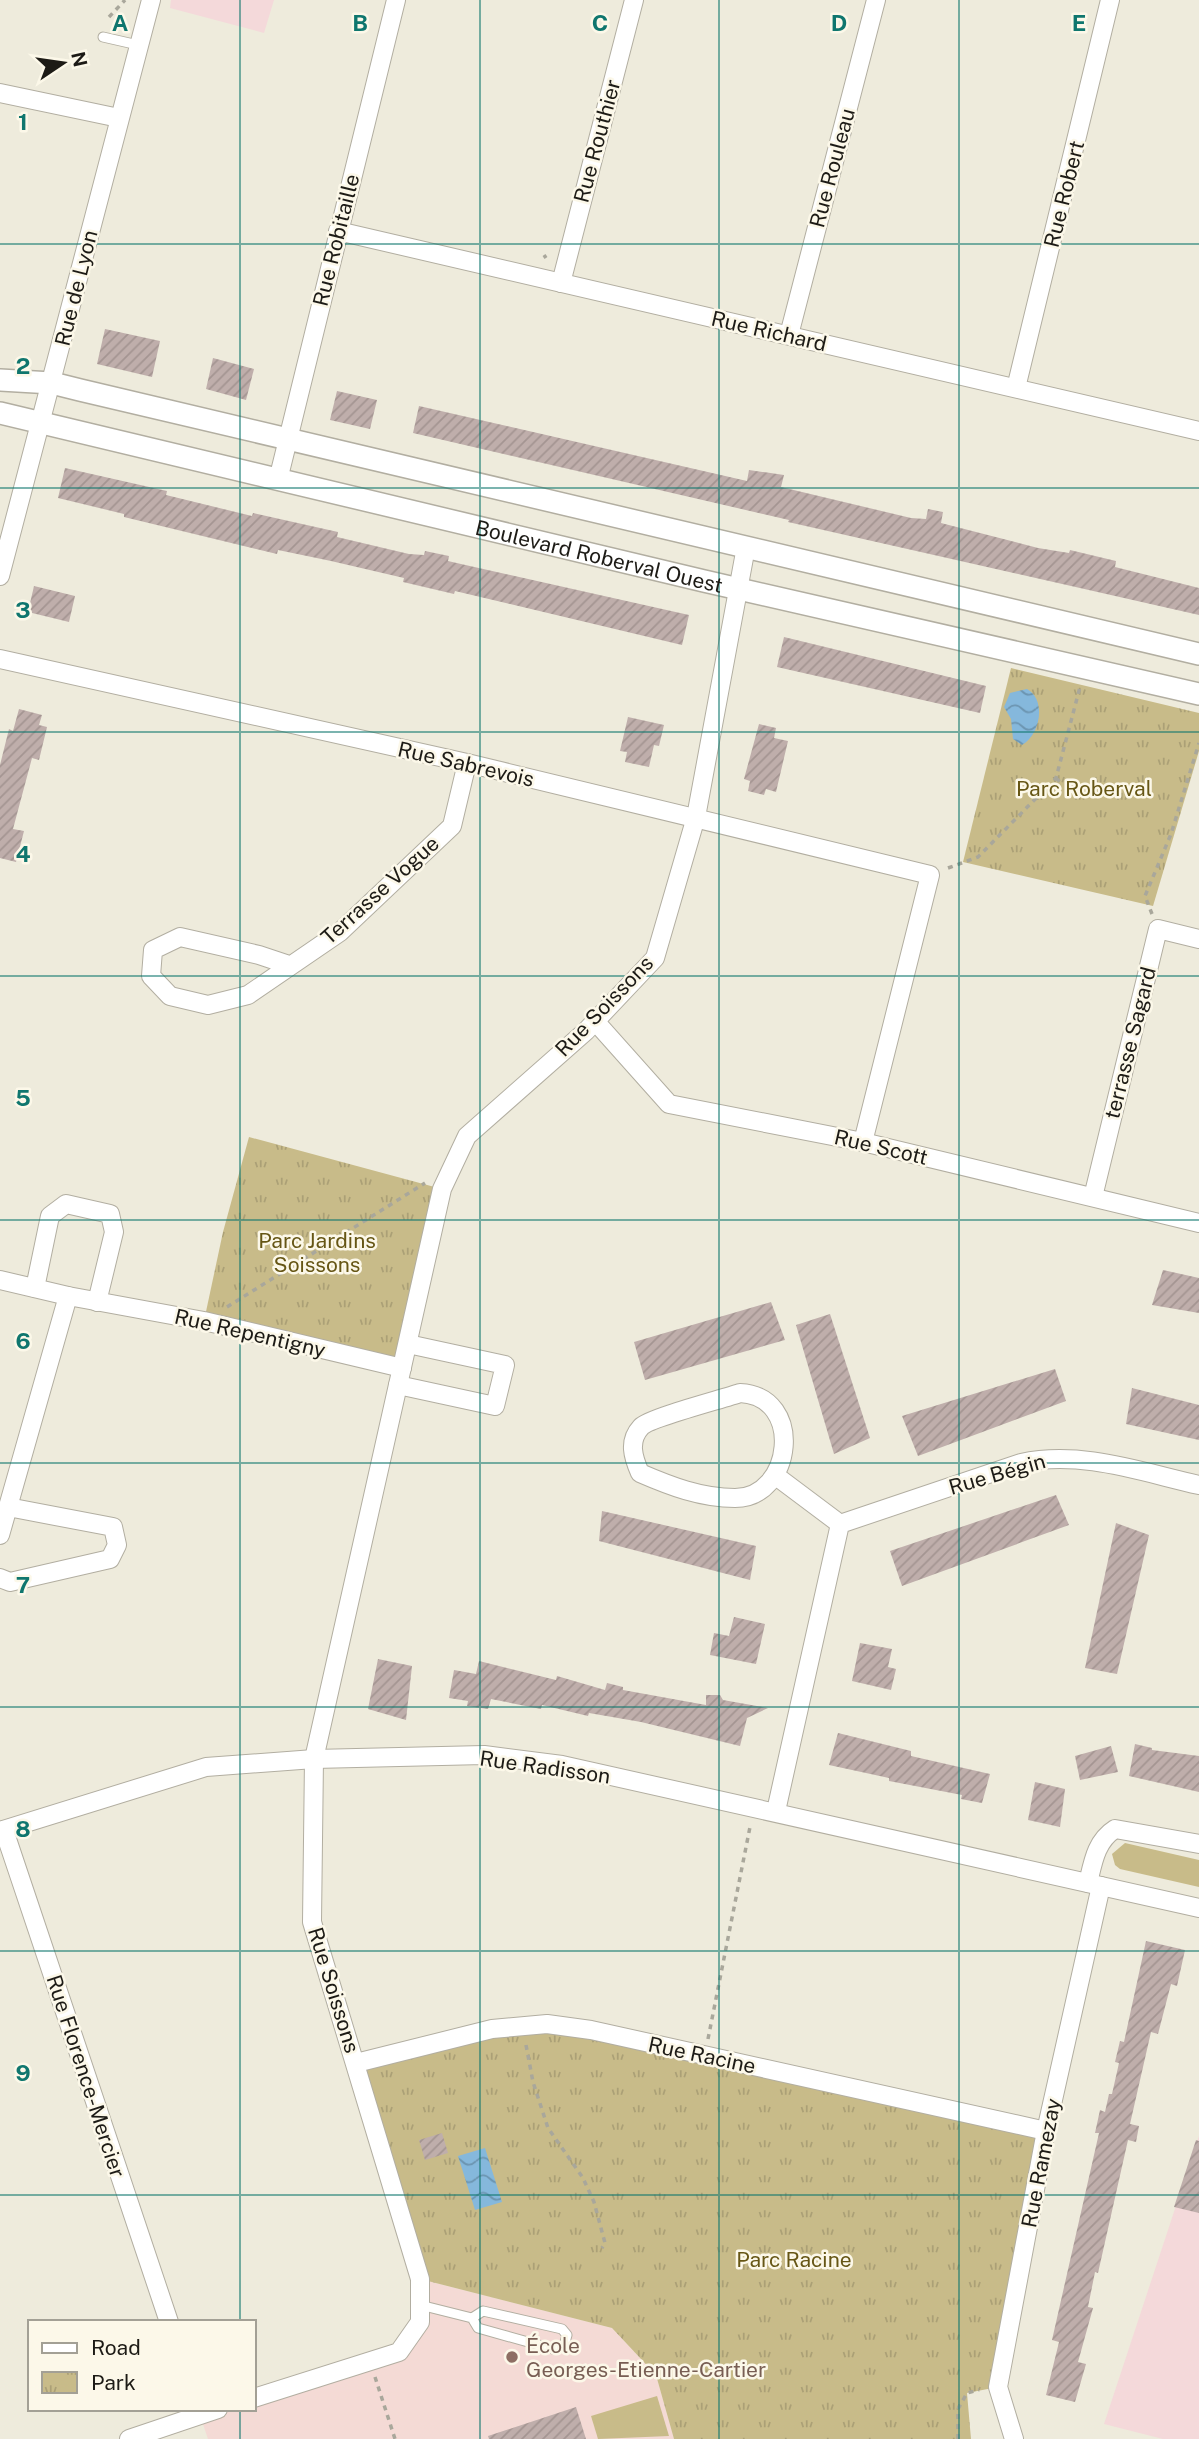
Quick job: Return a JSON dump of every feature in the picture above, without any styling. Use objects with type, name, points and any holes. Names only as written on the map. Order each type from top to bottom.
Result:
[{"type":"street","name":"Rue de Lyon","points":[[0,576],[151,0]]},
{"type":"street","name":"Rue Robitaille","points":[[278,480],[396,0]]},
{"type":"street","name":"Rue Routhier","points":[[561,282],[634,0]]},
{"type":"street","name":"Rue Rouleau","points":[[789,335],[876,0]]},
{"type":"street","name":"Rue Robert","points":[[1017,388],[1110,0]]},
{"type":"street","points":[[0,93],[119,118]]},
{"type":"street","name":"Rue Richard","points":[[338,231],[1199,431]]},
{"type":"street","name":"Boulevard Roberval Ouest","points":[[0,380],[52,383],[1199,654]]},
{"type":"street","name":"Boulevard Roberval Ouest","points":[[0,413],[738,589],[1199,694]]},
{"type":"street","name":"Rue Soissons","points":[[256,2397],[399,2352],[420,2322],[420,2279],[312,1922],[313,1759],[445,1183],[467,1136],[595,1021],[655,958],[696,817],[746,547]]},
{"type":"street","name":"Rue Sabrevois","points":[[0,659],[696,817],[930,875]]},
{"type":"street","name":"Terrasse Vogue","points":[[289,965],[259,955],[180,937],[153,950],[150,976],[170,996],[208,1005],[248,995],[340,932],[452,826],[467,764]]},
{"type":"street","points":[[863,1142],[930,875]]},
{"type":"street","points":[[1158,929],[1199,939]]},
{"type":"street","name":"terrasse Sagard","points":[[1093,1197],[1158,929]]},
{"type":"street","name":"Rue Scott","points":[[595,1021],[669,1104],[863,1142],[1199,1223]]},
{"type":"street","points":[[35,1288],[50,1216],[66,1204],[110,1214],[114,1232],[97,1302]]},
{"type":"street","name":"Rue Repentigny","points":[[0,1280],[97,1302],[204,1321],[400,1376]]},
{"type":"street","points":[[0,1535],[68,1296]]},
{"type":"street","points":[[400,1376],[495,1406],[505,1365],[408,1344]]},
{"type":"street","points":[[740,1394],[757,1394],[772,1405],[786,1436],[776,1476],[758,1492],[737,1498],[678,1490],[640,1473],[633,1458],[633,1439],[643,1424],[740,1394]]},
{"type":"street","name":"Rue Bégin","points":[[840,1524],[1051,1457],[1085,1459],[1199,1485]]},
{"type":"street","points":[[776,1476],[840,1524],[776,1811]]},
{"type":"street","points":[[0,1578],[10,1582],[110,1559],[117,1545],[113,1527],[8,1507]]},
{"type":"street","name":"Rue Radisson","points":[[2,1831],[206,1767],[313,1759],[484,1755],[562,1765],[1199,1908]]},
{"type":"street","points":[[1094,1885],[1094,1857],[1104,1836],[1115,1829],[1199,1844]]},
{"type":"street","name":"Rue Florence-Mercier","points":[[2,1831],[168,2320]]},
{"type":"street","name":"Rue Ramezay","points":[[1014,2439],[998,2387],[1094,1885]]},
{"type":"street","name":"Rue Racine","points":[[356,2063],[492,2029],[547,2024],[591,2030],[1046,2131]]},
{"type":"street","points":[[129,2439],[199,2412]]},
{"type":"lane","points":[[103,37],[138,45]]},
{"type":"lane","points":[[420,2305],[472,2318],[478,2328],[554,2349],[564,2346],[567,2335],[562,2329],[483,2311],[472,2318]]},
{"type":"path","points":[[109,17],[125,0]]},
{"type":"path","points":[[930,875],[978,856],[1056,778],[1082,680]]},
{"type":"path","points":[[1158,929],[1145,896],[1171,834],[1199,743]]},
{"type":"path","points":[[1056,778],[1061,783]]},
{"type":"path","points":[[204,1321],[429,1180],[445,1183]]},
{"type":"path","points":[[704,2055],[750,1827],[776,1811]]},
{"type":"path","points":[[527,2026],[533,2082],[548,2128],[583,2178],[594,2202],[606,2243],[602,2248]]},
{"type":"path","points":[[370,2362],[395,2439]]},
{"type":"path","points":[[958,2439],[958,2409],[967,2393],[998,2387]]},
{"type":"shaded area","points":[[171,0],[274,0],[264,33],[170,8]]},
{"type":"shaded area","points":[[1199,2136],[1199,2439],[1163,2439],[1104,2424]]},
{"type":"shaded area","name":"École Georges-Etienne-Cartier","points":[[420,2279],[612,2328],[656,2375],[674,2439],[208,2439],[200,2415],[212,2411],[256,2411],[256,2397],[399,2352],[420,2322]]},
{"type":"green space","name":"Parc Roberval","points":[[1011,668],[1199,713],[1199,751],[1153,906],[963,862]]},
{"type":"green space","name":"Parc Jardins Soissons","points":[[249,1137],[442,1189],[402,1368],[204,1321],[223,1232]]},
{"type":"green space","points":[[1125,1843],[1199,1860],[1199,1887],[1120,1869],[1115,1865],[1112,1854]]},
{"type":"green space","name":"Parc Racine","points":[[547,2024],[1046,2131],[998,2387],[967,2393],[971,2439],[674,2439],[656,2375],[612,2328],[420,2279],[356,2063]]},
{"type":"green space","points":[[657,2396],[669,2436],[598,2439],[591,2416]]},
{"type":"water","points":[[1027,689],[1037,701],[1039,717],[1033,734],[1022,745],[1013,739],[1011,719],[1004,707],[1010,693]]},
{"type":"water","points":[[485,2148],[502,2202],[475,2210],[458,2156]]},
{"type":"building","points":[[105,329],[160,341],[152,377],[97,364]]},
{"type":"building","points":[[213,358],[254,369],[246,400],[206,389]]},
{"type":"building","points":[[337,391],[377,400],[370,429],[330,420]]},
{"type":"building","points":[[419,406],[747,481],[749,470],[784,475],[781,487],[911,518],[926,519],[928,509],[943,512],[941,523],[1038,548],[1069,553],[1070,550],[1116,561],[1115,567],[1199,588],[1199,615],[788,522],[789,520],[413,433]]},
{"type":"building","points":[[65,468],[167,491],[166,495],[252,516],[253,513],[338,532],[337,537],[409,554],[424,555],[425,551],[449,556],[448,561],[689,615],[682,645],[455,591],[454,594],[403,582],[404,578],[331,561],[278,550],[277,554],[124,517],[124,514],[58,498]]},
{"type":"building","points":[[34,586],[75,596],[69,622],[28,612]]},
{"type":"building","points":[[784,637],[986,686],[980,713],[777,667]]},
{"type":"building","points":[[19,709],[42,715],[39,725],[47,727],[39,760],[32,758],[13,829],[24,831],[16,862],[0,858],[0,765],[9,729],[13,731]]},
{"type":"building","points":[[628,717],[664,725],[659,746],[654,745],[649,767],[625,762],[627,752],[620,751]]},
{"type":"building","points":[[759,724],[776,728],[774,738],[788,741],[776,792],[766,789],[764,795],[748,791],[750,781],[744,779]]},
{"type":"building","points":[[1163,1270],[1199,1278],[1199,1313],[1152,1305]]},
{"type":"building","points":[[771,1302],[785,1340],[645,1380],[634,1342]]},
{"type":"building","points":[[830,1314],[870,1438],[834,1454],[796,1325]]},
{"type":"building","points":[[1055,1369],[1066,1401],[918,1456],[902,1416]]},
{"type":"building","points":[[1132,1388],[1199,1405],[1199,1440],[1126,1424]]},
{"type":"building","points":[[1056,1495],[1069,1525],[902,1586],[890,1551]]},
{"type":"building","points":[[602,1511],[756,1546],[750,1580],[599,1541]]},
{"type":"building","points":[[1116,1523],[1149,1535],[1117,1674],[1085,1668]]},
{"type":"building","points":[[734,1617],[765,1624],[756,1664],[710,1655],[714,1633],[729,1636]]},
{"type":"building","points":[[860,1643],[892,1649],[888,1667],[896,1669],[891,1690],[852,1681]]},
{"type":"building","points":[[378,1659],[412,1666],[406,1720],[368,1709]]},
{"type":"building","points":[[479,1661],[556,1680],[557,1676],[605,1690],[607,1683],[623,1687],[623,1690],[706,1705],[706,1695],[720,1695],[723,1700],[768,1708],[747,1718],[740,1746],[641,1722],[589,1713],[588,1716],[542,1705],[541,1709],[491,1699],[488,1709],[467,1706],[468,1701],[449,1698],[454,1670],[476,1674]]},
{"type":"building","points":[[838,1733],[911,1751],[911,1756],[990,1774],[982,1803],[961,1799],[962,1795],[889,1781],[889,1778],[829,1765]]},
{"type":"building","points":[[1135,1744],[1152,1750],[1199,1756],[1199,1792],[1129,1776]]},
{"type":"building","points":[[1111,1746],[1118,1772],[1080,1780],[1075,1756]]},
{"type":"building","points":[[1035,1782],[1065,1789],[1060,1827],[1028,1820]]},
{"type":"building","points":[[1146,1941],[1185,1950],[1177,1986],[1171,1984],[1158,2034],[1151,2032],[1130,2124],[1139,2126],[1136,2142],[1128,2140],[1098,2273],[1095,2272],[1088,2307],[1093,2308],[1078,2362],[1086,2364],[1075,2402],[1046,2395],[1059,2342],[1052,2340],[1099,2133],[1095,2133],[1100,2110],[1105,2112],[1109,2094],[1112,2094],[1119,2063],[1115,2062],[1120,2041],[1124,2042]]},
{"type":"building","points":[[442,2133],[448,2153],[425,2160],[419,2140]]},
{"type":"building","points":[[1196,2140],[1199,2141],[1199,2213],[1174,2207]]},
{"type":"building","points":[[576,2407],[586,2439],[489,2439],[488,2436]]},
{"type":"place","name":"École Georges-Etienne-Cartier","points":[[512,2357]]}]
